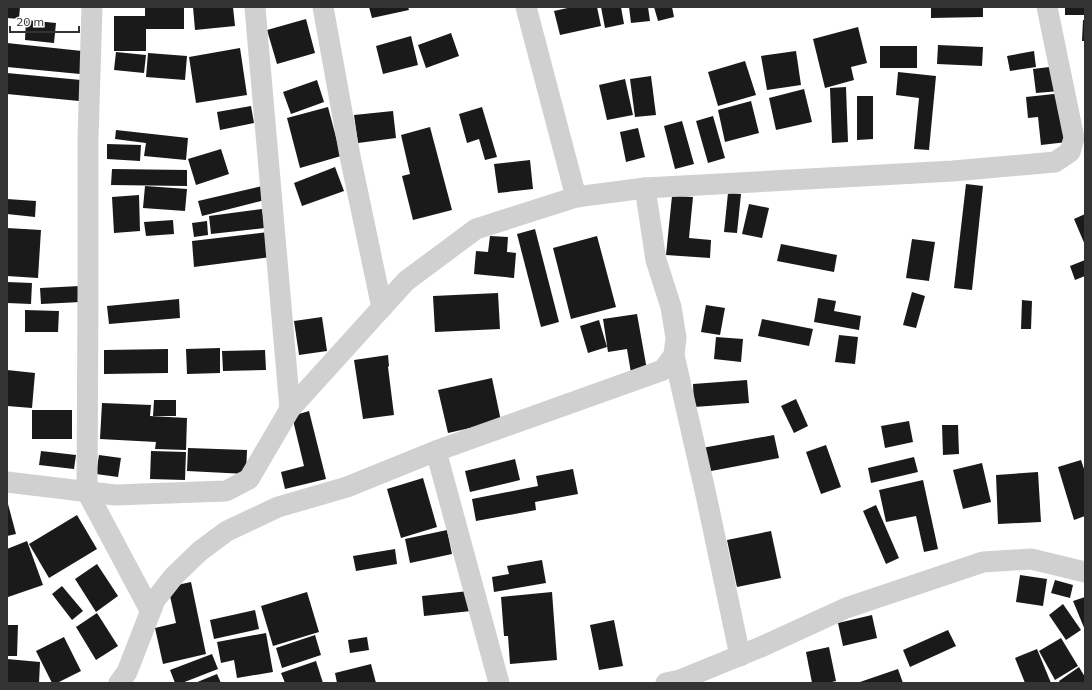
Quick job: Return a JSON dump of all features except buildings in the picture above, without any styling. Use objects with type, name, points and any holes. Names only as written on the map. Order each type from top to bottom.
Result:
[{"type":"street","points":[[92,7],[88,139],[87,492],[150,610]]},
{"type":"street","points":[[323,7],[350,156],[382,308]]},
{"type":"street","points":[[526,7],[576,197]]},
{"type":"street","points":[[7,482],[115,495],[226,491],[250,479],[290,409],[406,281],[476,230],[576,197],[645,188],[953,171],[1055,162],[1070,152],[1074,138],[1047,7]]},
{"type":"street","points":[[256,8],[290,409]]},
{"type":"street","points":[[645,188],[656,260],[671,307],[676,338],[674,354],[740,656]]},
{"type":"street","points":[[119,683],[127,672],[155,600],[174,576],[200,551],[227,531],[278,508],[347,487],[436,451],[663,370],[674,354]]},
{"type":"street","points":[[436,451],[499,683]]},
{"type":"street","points":[[666,683],[680,680],[740,656],[846,608],[983,562],[1031,559],[1085,572]]}]
